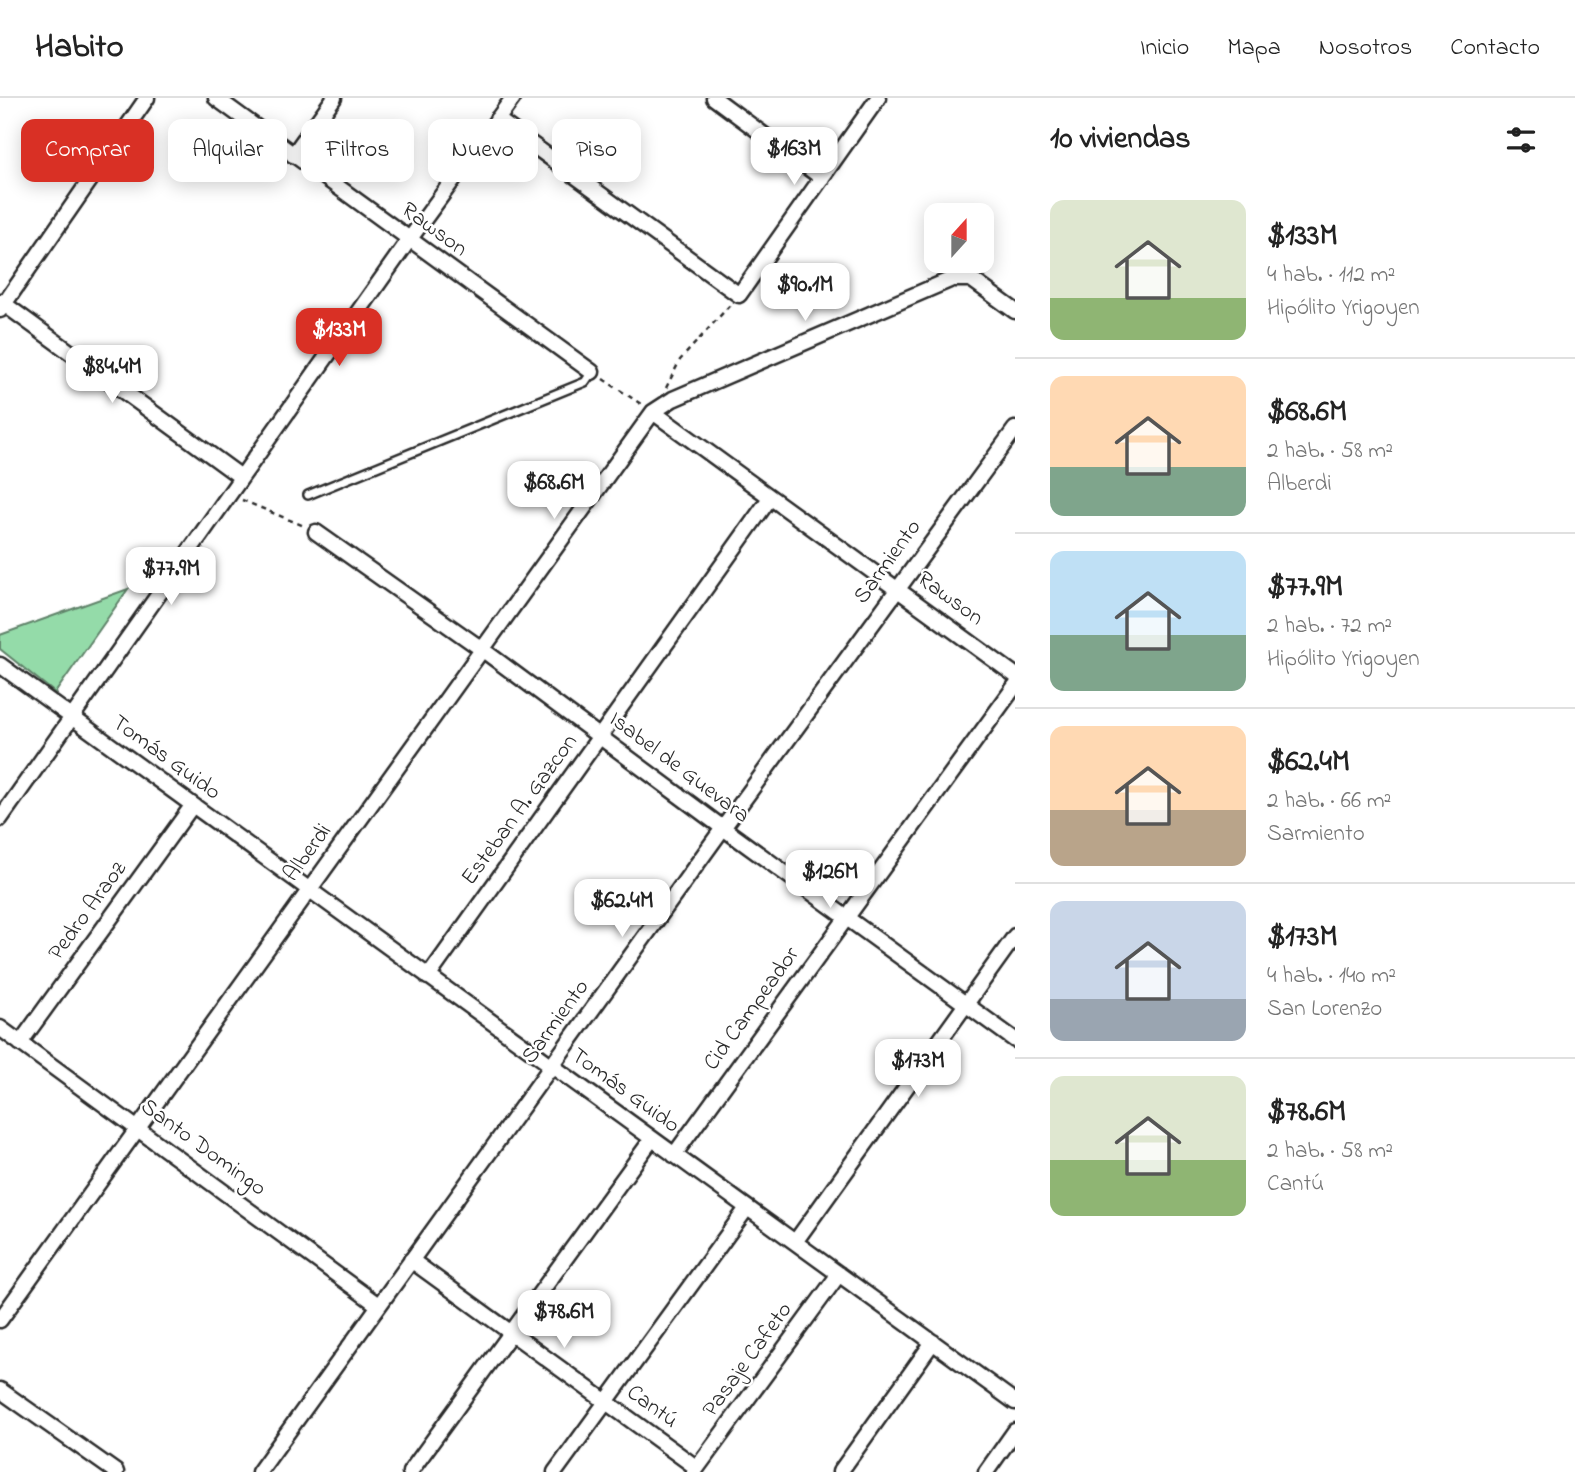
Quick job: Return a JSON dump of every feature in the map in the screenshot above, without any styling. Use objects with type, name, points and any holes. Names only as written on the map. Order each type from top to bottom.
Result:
[{"type":"street","points":[[147,98],[1,305],[242,477]]},
{"type":"street","name":"Rawson","points":[[216,98],[592,372]]},
{"type":"street","points":[[293,155],[334,98]]},
{"type":"street","points":[[497,119],[513,98]]},
{"type":"street","points":[[714,98],[822,178]]},
{"type":"street","points":[[538,149],[739,295],[878,98]]},
{"type":"street","points":[[0,819],[451,182]]},
{"type":"street","points":[[653,412],[673,399],[952,279],[971,279],[1015,312]]},
{"type":"street","name":"Rawson","points":[[653,412],[1015,675]]},
{"type":"street","name":"Alberdi","points":[[0,1320],[653,412]]},
{"type":"street","name":"Sarmiento","points":[[259,1472],[377,1305],[1015,429]]},
{"type":"street","name":"Esteban A. Gazcon","points":[[428,977],[770,498]]},
{"type":"street","name":"Isabel de Guevara","points":[[316,532],[483,650],[845,918],[1015,1040]]},
{"type":"street","name":"Tomás Guido","points":[[0,665],[1015,1402]]},
{"type":"street","name":"Cid Campeador","points":[[674,1155],[1015,686]]},
{"type":"street","name":"Pedro Araoz","points":[[20,1043],[192,806]]},
{"type":"street","points":[[795,1242],[1015,936]]},
{"type":"street","name":"Santo Domingo","points":[[0,1028],[377,1305]]},
{"type":"street","points":[[411,1472],[652,1139]]},
{"type":"street","points":[[555,1472],[747,1208]]},
{"type":"street","name":"Cantú","points":[[411,1260],[695,1470]]},
{"type":"street","name":"Pasaje Cafeto","points":[[695,1470],[839,1274]]},
{"type":"street","points":[[840,1472],[933,1342]]},
{"type":"street","points":[[0,1390],[116,1472]]},
{"type":"street","points":[[986,1472],[1015,1431]]},
{"type":"lane","points":[[308,495],[585,382],[592,372]]},
{"type":"path","points":[[664,391],[680,360],[739,295]]},
{"type":"path","points":[[592,372],[653,412]]},
{"type":"path","points":[[229,494],[316,532]]},
{"type":"green space","points":[[128,589],[55,693],[0,649],[0,635]]}]
